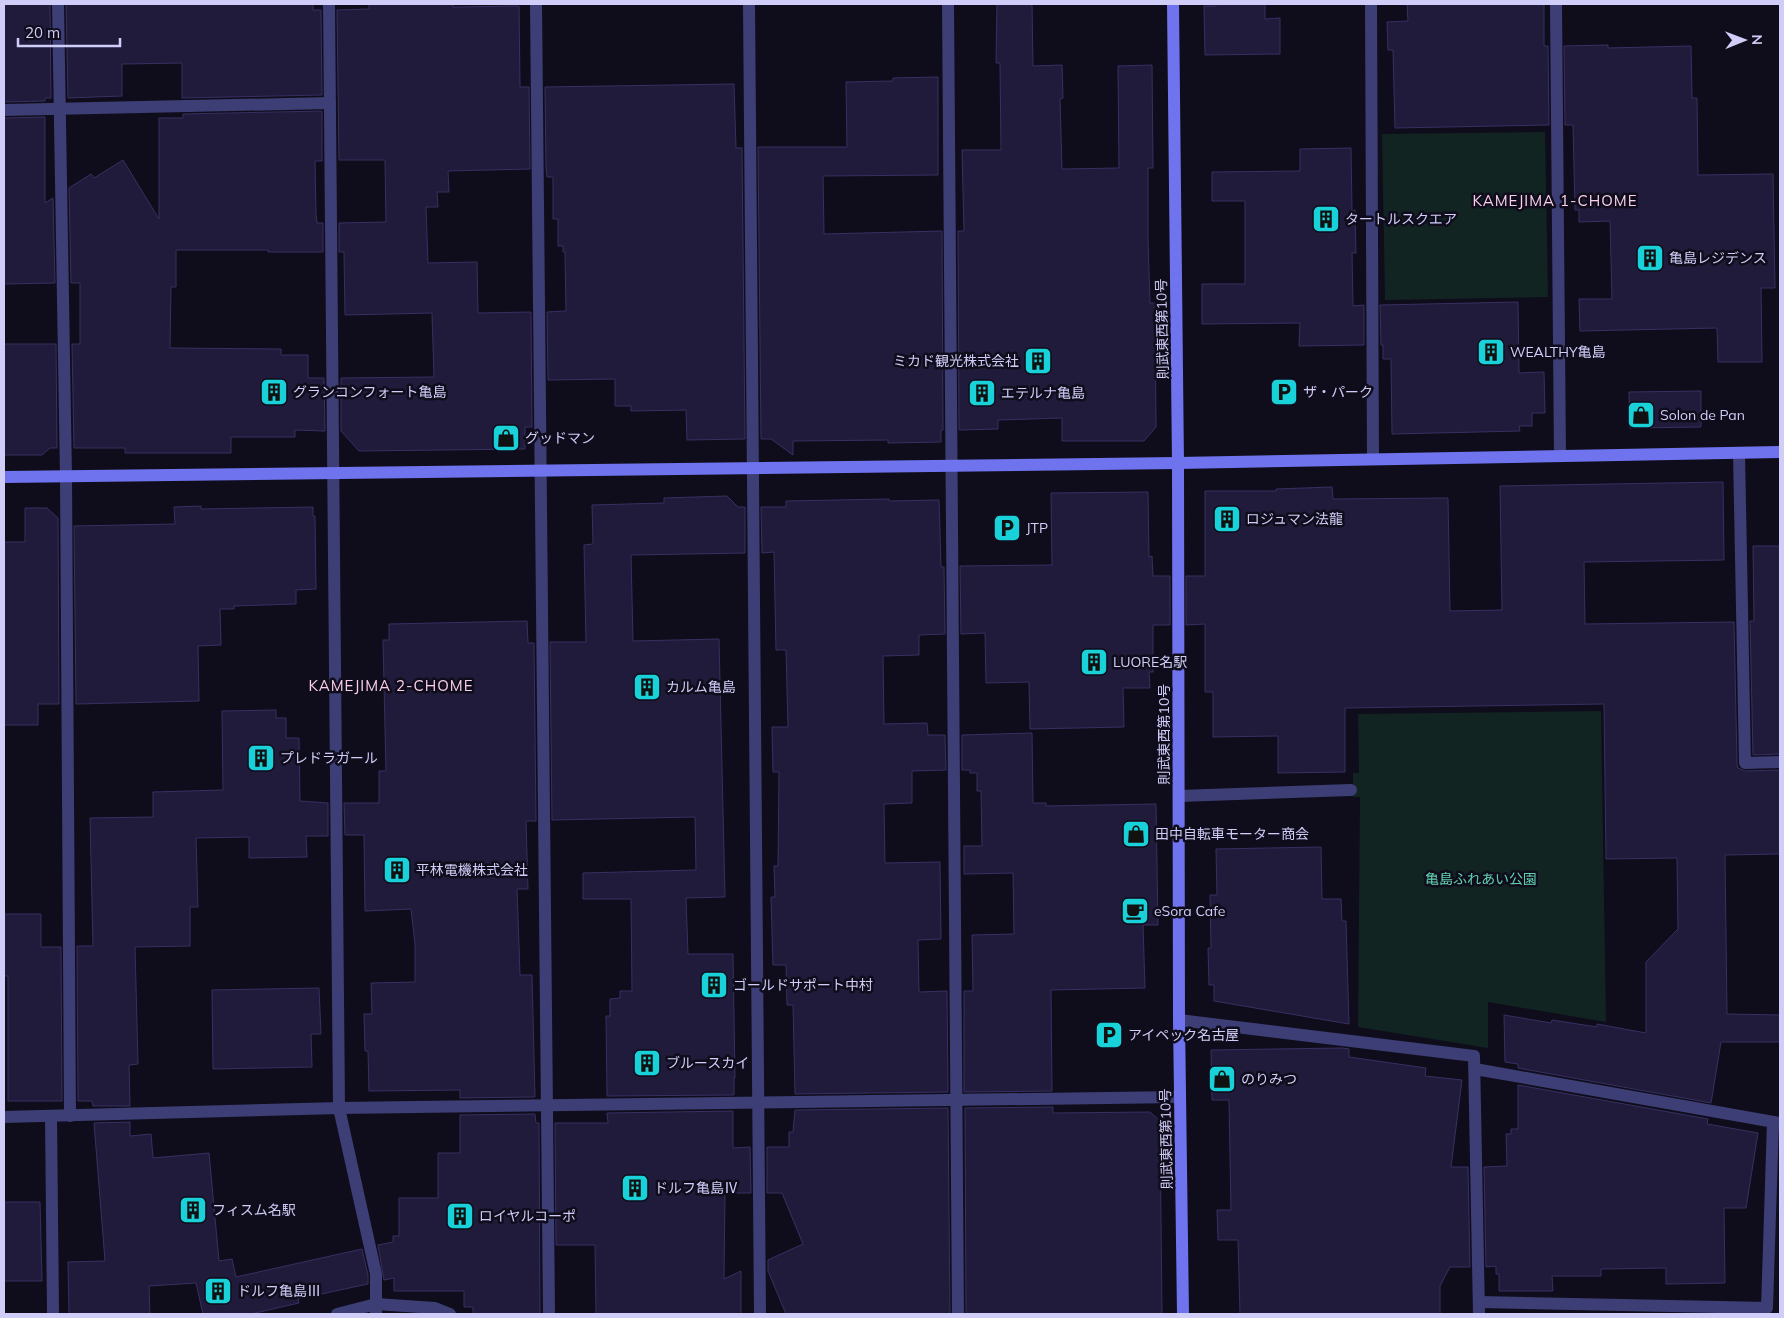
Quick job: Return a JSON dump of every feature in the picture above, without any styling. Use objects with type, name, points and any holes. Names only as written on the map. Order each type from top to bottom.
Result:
[{"type":"street","points":[[58,4],[66,476],[70,1116]]},
{"type":"street","points":[[329,4],[339,1108],[376,1274],[376,1309]]},
{"type":"street","points":[[536,4],[549,1314]]},
{"type":"street","points":[[749,4],[760,1314]]},
{"type":"street","points":[[948,4],[958,1314]]},
{"type":"street","name":"則武東西第10号","points":[[1173,4],[1178,462],[1179,1020],[1183,1314]]},
{"type":"street","points":[[1371,4],[1373,459]]},
{"type":"street","points":[[1556,4],[1560,456]]},
{"type":"street","points":[[4,110],[330,103]]},
{"type":"street","points":[[4,477],[753,468],[1780,452]]},
{"type":"street","points":[[1739,453],[1744,763],[1780,762]]},
{"type":"street","points":[[1179,796],[1351,790]]},
{"type":"street","points":[[1179,1020],[1474,1056],[1474,1068],[1479,1308],[1766,1308],[1777,1122],[1474,1068]]},
{"type":"street","points":[[4,1117],[339,1108],[1180,1097]]},
{"type":"street","points":[[51,1116],[52,1314]]},
{"type":"street","points":[[336,1314],[376,1309],[435,1308],[450,1314]]},
{"type":"green space","points":[[1545,132],[1548,297],[1385,300],[1382,134]]},
{"type":"green space","name":"亀島ふれあい公園","points":[[1601,711],[1606,1022],[1488,1002],[1488,1048],[1358,1027],[1360,797],[1353,797],[1353,773],[1359,773],[1358,714]]},
{"type":"building","points":[[4,4],[50,4],[51,98],[45,98],[45,101],[4,102]]},
{"type":"building","points":[[66,4],[313,4],[313,10],[321,10],[322,95],[182,98],[182,63],[122,64],[122,96],[68,98]]},
{"type":"building","points":[[369,4],[453,4],[453,7],[519,6],[520,87],[529,87],[530,169],[448,171],[449,192],[437,192],[438,207],[426,207],[428,263],[477,262],[478,313],[531,312],[532,427],[525,427],[525,449],[359,451],[341,431],[341,378],[434,377],[432,313],[345,315],[344,252],[339,252],[339,223],[386,222],[385,160],[339,160],[337,10],[369,9]]},
{"type":"building","points":[[997,4],[1032,4],[1033,66],[1062,65],[1063,98],[1060,99],[1062,169],[1119,168],[1118,66],[1152,65],[1153,168],[1148,168],[1148,239],[1150,303],[1155,303],[1156,427],[1144,441],[1062,441],[1062,418],[998,420],[998,429],[959,430],[958,231],[964,231],[962,150],[1001,150],[1000,63],[996,63]]},
{"type":"building","points":[[1216,4],[1265,4],[1265,19],[1280,18],[1280,54],[1205,55],[1204,6],[1216,6]]},
{"type":"building","points":[[1407,4],[1544,4],[1544,46],[1548,46],[1549,125],[1395,128],[1393,50],[1388,50],[1387,22],[1408,21]]},
{"type":"building","points":[[1608,45],[1608,48],[1691,46],[1692,98],[1697,98],[1698,175],[1773,174],[1775,288],[1761,288],[1762,362],[1718,362],[1717,328],[1580,331],[1579,299],[1612,299],[1610,221],[1579,222],[1579,210],[1575,210],[1573,125],[1565,125],[1564,46]]},
{"type":"building","points":[[938,77],[938,175],[823,176],[824,234],[942,231],[943,430],[941,430],[941,442],[888,443],[888,440],[793,441],[793,455],[771,439],[761,439],[758,147],[847,147],[846,82],[893,81],[893,78]]},
{"type":"building","points":[[734,84],[736,148],[742,148],[745,439],[687,440],[686,410],[631,411],[631,406],[615,406],[615,379],[548,380],[547,312],[566,311],[565,252],[563,252],[563,246],[558,246],[558,219],[553,219],[553,177],[547,177],[546,168],[545,87]]},
{"type":"building","points":[[322,111],[322,161],[315,161],[316,214],[317,223],[323,223],[323,252],[176,250],[176,287],[171,287],[170,348],[281,349],[281,355],[308,355],[308,378],[324,378],[325,431],[295,430],[295,437],[231,437],[231,453],[125,453],[125,448],[74,448],[72,344],[80,344],[80,283],[71,283],[69,188],[91,174],[94,178],[123,160],[159,219],[159,118],[183,118],[183,114]]},
{"type":"building","points":[[45,117],[45,203],[53,198],[55,283],[4,284],[4,118]]},
{"type":"building","points":[[1351,148],[1352,211],[1355,210],[1356,253],[1352,253],[1353,306],[1364,305],[1364,345],[1299,346],[1300,323],[1202,324],[1202,284],[1245,284],[1245,201],[1212,201],[1212,172],[1300,171],[1300,149]]},
{"type":"building","points":[[1518,302],[1519,373],[1544,372],[1545,413],[1532,413],[1532,426],[1519,426],[1520,431],[1392,434],[1391,359],[1383,359],[1380,305]]},
{"type":"building","points":[[4,344],[56,344],[57,448],[50,448],[42,455],[4,455]]},
{"type":"building","points":[[1701,391],[1701,427],[1630,428],[1629,392]]},
{"type":"building","points":[[1723,482],[1724,560],[1584,562],[1585,624],[1734,622],[1738,768],[1745,771],[1780,770],[1780,854],[1725,855],[1727,1014],[1780,1015],[1780,1042],[1721,1042],[1711,1103],[1518,1068],[1518,1064],[1505,1062],[1504,1015],[1551,1023],[1552,1020],[1597,1027],[1597,1024],[1646,1033],[1646,962],[1678,929],[1677,858],[1606,859],[1604,704],[1345,708],[1345,772],[1278,773],[1278,736],[1213,737],[1213,692],[1205,692],[1205,624],[1186,625],[1186,576],[1205,576],[1205,491],[1276,491],[1276,489],[1332,487],[1333,499],[1448,498],[1450,611],[1502,610],[1500,486]]},
{"type":"building","points":[[1148,492],[1149,557],[1152,556],[1153,576],[1170,576],[1170,625],[1153,625],[1153,672],[1149,672],[1150,688],[1123,688],[1124,727],[1030,729],[1029,682],[986,683],[985,633],[961,634],[960,566],[1052,565],[1051,493]]},
{"type":"building","points":[[727,496],[738,507],[745,507],[745,553],[631,555],[633,641],[719,639],[725,897],[686,898],[688,954],[733,954],[734,1095],[607,1096],[606,1016],[610,1016],[610,999],[620,998],[620,991],[632,991],[631,899],[583,899],[583,873],[696,870],[695,817],[552,820],[550,642],[586,642],[584,545],[593,544],[592,505],[664,503],[664,498]]},
{"type":"building","points":[[889,499],[889,501],[939,500],[941,567],[944,567],[945,634],[919,635],[919,655],[883,656],[884,724],[927,723],[928,735],[945,735],[946,770],[912,771],[912,803],[884,804],[885,863],[940,862],[941,939],[918,940],[919,992],[947,991],[948,1092],[795,1094],[793,1005],[787,1005],[786,965],[773,965],[771,897],[775,897],[774,866],[778,866],[779,772],[773,772],[772,727],[788,727],[786,650],[776,650],[774,552],[762,553],[761,507],[786,507],[786,501]]},
{"type":"building","points":[[201,506],[201,509],[313,507],[313,516],[315,516],[316,589],[296,590],[296,604],[234,606],[234,609],[220,609],[221,645],[198,646],[199,701],[76,704],[74,526],[175,524],[174,507]]},
{"type":"building","points":[[25,508],[47,508],[58,518],[59,704],[38,704],[38,725],[4,725],[4,542],[25,542]]},
{"type":"building","points":[[1753,546],[1780,546],[1780,754],[1753,755],[1750,621],[1754,621]]},
{"type":"building","points":[[527,621],[528,643],[534,643],[536,821],[526,821],[528,889],[517,889],[520,975],[532,975],[535,1097],[460,1098],[460,1090],[369,1091],[368,1051],[365,1051],[364,1014],[372,1014],[371,983],[415,982],[415,944],[411,909],[365,911],[364,835],[345,835],[344,803],[379,803],[379,771],[386,771],[383,640],[389,640],[389,624]]},
{"type":"building","points":[[276,710],[276,718],[286,718],[286,738],[299,738],[300,801],[328,803],[328,836],[306,836],[307,857],[249,858],[249,837],[196,838],[198,907],[190,907],[190,946],[135,947],[138,1064],[129,1065],[130,1106],[93,1106],[92,1101],[78,1101],[77,946],[93,946],[90,818],[153,817],[153,792],[223,790],[222,711]]},
{"type":"building","points":[[1032,733],[1033,803],[1046,803],[1046,806],[1156,804],[1158,925],[1143,925],[1145,988],[1051,990],[1052,1091],[964,1092],[964,991],[973,991],[972,935],[1014,934],[1013,873],[964,874],[964,846],[982,846],[981,791],[977,791],[977,773],[970,773],[970,770],[962,770],[962,735]]},
{"type":"building","points":[[1321,847],[1322,899],[1341,899],[1342,921],[1346,921],[1349,1024],[1214,1001],[1214,985],[1209,985],[1208,948],[1211,948],[1210,895],[1217,895],[1216,849]]},
{"type":"building","points":[[4,914],[41,914],[41,947],[61,947],[62,1101],[8,1101],[8,976],[4,976]]},
{"type":"building","points":[[319,988],[321,1034],[311,1034],[312,1067],[213,1069],[212,990]]},
{"type":"building","points":[[1349,1049],[1349,1057],[1426,1068],[1425,1076],[1462,1080],[1451,1167],[1468,1167],[1470,1267],[1450,1267],[1440,1286],[1440,1314],[1240,1314],[1238,1240],[1218,1240],[1217,1210],[1231,1210],[1229,1100],[1212,1100],[1211,1050]]},
{"type":"building","points":[[1518,1085],[1708,1119],[1707,1124],[1758,1133],[1746,1208],[1724,1208],[1725,1283],[1666,1284],[1666,1268],[1601,1269],[1601,1276],[1552,1276],[1553,1291],[1499,1291],[1499,1274],[1496,1274],[1496,1266],[1486,1267],[1484,1167],[1507,1166],[1506,1134],[1511,1134],[1511,1129],[1518,1129]]},
{"type":"building","points":[[1053,1107],[1053,1113],[1150,1112],[1160,1121],[1162,1314],[966,1314],[965,1108]]},
{"type":"building","points":[[948,1108],[950,1314],[786,1314],[768,1271],[768,1260],[803,1244],[782,1193],[767,1193],[767,1147],[789,1147],[789,1132],[793,1132],[795,1110]]},
{"type":"building","points":[[733,1111],[733,1148],[750,1147],[751,1193],[725,1193],[724,1279],[741,1271],[741,1314],[596,1314],[595,1245],[556,1245],[555,1123],[608,1123],[607,1113]]},
{"type":"building","points":[[535,1114],[536,1123],[539,1123],[540,1314],[473,1314],[473,1307],[464,1307],[464,1291],[394,1291],[394,1278],[384,1280],[378,1245],[393,1242],[393,1236],[399,1236],[399,1198],[438,1198],[438,1153],[460,1153],[460,1115]]},
{"type":"building","points":[[130,1122],[130,1136],[151,1134],[153,1158],[209,1153],[219,1261],[232,1259],[236,1277],[362,1249],[368,1275],[368,1284],[298,1299],[299,1303],[251,1314],[203,1314],[196,1283],[149,1286],[150,1314],[69,1314],[68,1262],[105,1261],[94,1123]]},
{"type":"building","points":[[4,1202],[40,1202],[42,1281],[4,1281]]},
{"type":"place","name":"タートルスクエア","points":[[1326,219]]},
{"type":"place","name":"亀島レジデンス","points":[[1650,258]]},
{"type":"place","name":"WEALTHY亀島","points":[[1491,352]]},
{"type":"place","name":"ミカド観光株式会社","points":[[1038,361]]},
{"type":"place","name":"グランコンフォート亀島","points":[[274,392]]},
{"type":"place","name":"ザ・パーク","points":[[1284,392]]},
{"type":"place","name":"エテルナ亀島","points":[[982,393]]},
{"type":"place","name":"Solon de Pan","points":[[1641,415]]},
{"type":"place","name":"グッドマン","points":[[506,438]]},
{"type":"place","name":"ロジュマン法龍","points":[[1227,519]]},
{"type":"place","name":"JTP","points":[[1007,528]]},
{"type":"place","name":"LUORE名駅","points":[[1094,662]]},
{"type":"place","name":"カルム亀島","points":[[647,687]]},
{"type":"place","name":"プレドラガール","points":[[261,758]]},
{"type":"place","name":"田中自転車モーター商会","points":[[1136,834]]},
{"type":"place","name":"平林電機株式会社","points":[[397,870]]},
{"type":"place","name":"eSora Cafe","points":[[1135,911]]},
{"type":"place","name":"ゴールドサポート中村","points":[[714,985]]},
{"type":"place","name":"アイペック名古屋","points":[[1109,1035]]},
{"type":"place","name":"ブルースカイ","points":[[647,1063]]},
{"type":"place","name":"のりみつ","points":[[1222,1079]]},
{"type":"place","name":"ドルフ亀島Ⅳ","points":[[635,1188]]},
{"type":"place","name":"フィスム名駅","points":[[193,1210]]},
{"type":"place","name":"ロイヤルコーポ","points":[[460,1216]]},
{"type":"place","name":"ドルフ亀島Ⅲ","points":[[218,1291]]},
{"type":"district","name":"KAMEJIMA 1-CHOME","points":[[1555,201]]},
{"type":"district","name":"KAMEJIMA 2-CHOME","points":[[391,686]]}]
